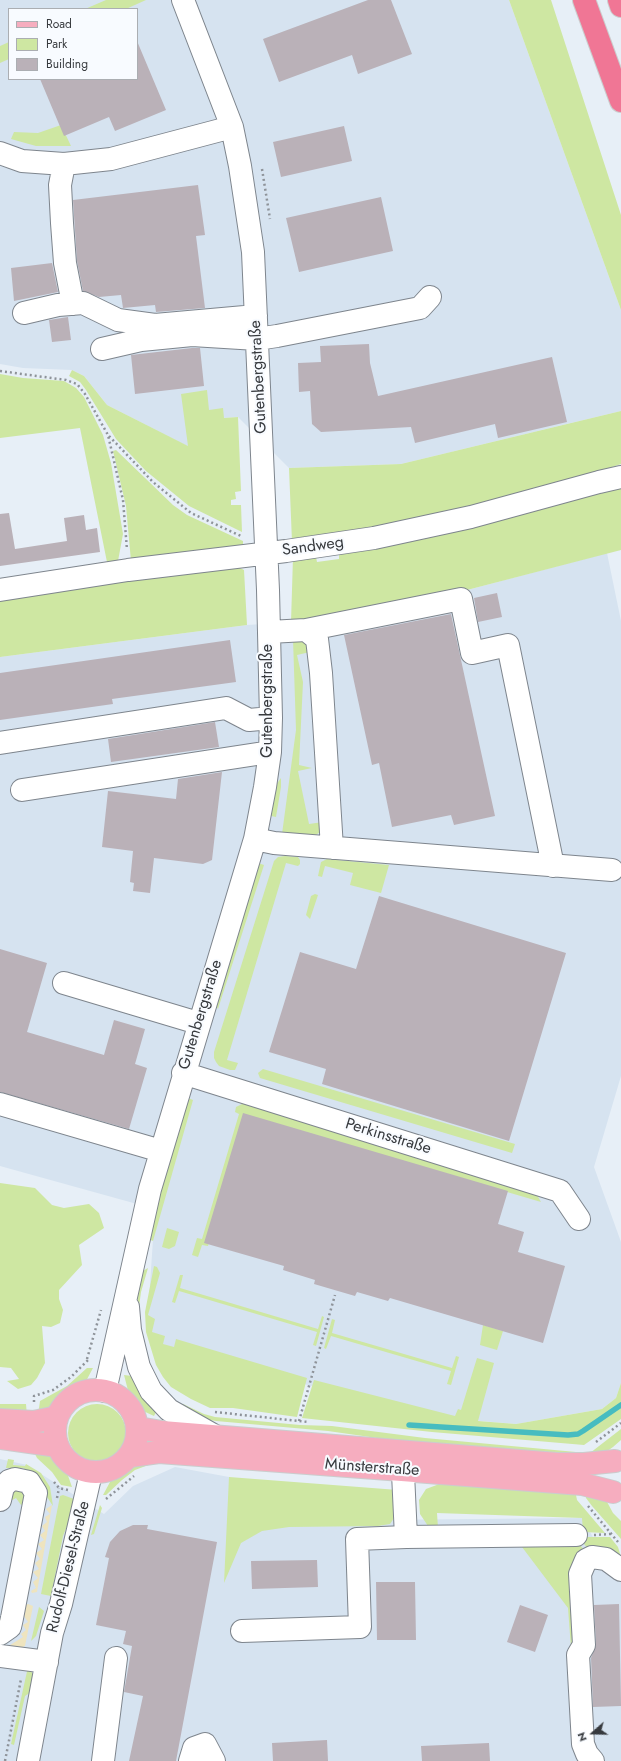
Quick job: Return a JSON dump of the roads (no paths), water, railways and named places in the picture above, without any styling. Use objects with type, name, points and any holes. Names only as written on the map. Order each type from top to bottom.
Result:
[{"type":"highway","points":[[584,0],[621,101]]},
{"type":"highway","points":[[619,0],[621,6]]},
{"type":"main road","points":[[93,1390],[105,1391],[117,1395],[127,1404],[134,1415],[138,1428],[134,1447],[134,1464],[122,1464],[113,1469],[102,1472],[91,1472],[71,1464],[63,1456],[55,1436],[57,1417],[71,1398],[93,1390]]},
{"type":"main road","points":[[0,1420],[34,1422],[57,1417]]},
{"type":"main road","name":"Münsterstraße","points":[[138,1428],[162,1432],[215,1436],[582,1484],[617,1500]]},
{"type":"main road","points":[[0,1438],[58,1446]]},
{"type":"main road","name":"Münsterstraße","points":[[134,1464],[159,1452],[402,1461],[556,1464],[584,1464],[618,1456]]},
{"type":"main road","points":[[617,1500],[611,1476],[618,1456]]},
{"type":"street","name":"Gutenbergstraße","points":[[105,1391],[109,1365],[148,1196],[183,1073],[255,839],[270,752],[271,718],[269,632],[253,252],[240,166],[232,127],[183,0]]},
{"type":"street","points":[[0,153],[22,161],[64,164],[111,159],[232,127]]},
{"type":"street","points":[[64,164],[60,186],[62,230],[65,263],[73,304]]},
{"type":"street","points":[[102,349],[141,340],[192,335],[257,339],[420,308],[430,297]]},
{"type":"street","points":[[24,313],[58,305],[83,303],[118,320],[154,325],[256,316]]},
{"type":"street","name":"Sandweg","points":[[0,590],[128,570],[266,544],[415,531],[471,518],[598,482],[621,477]]},
{"type":"street","points":[[269,632],[306,630],[461,599],[472,653],[508,645],[553,866]]},
{"type":"street","points":[[306,630],[317,640],[320,658],[332,840]]},
{"type":"street","points":[[0,743],[226,708],[249,720],[271,718]]},
{"type":"street","points":[[22,790],[270,752]]},
{"type":"street","points":[[255,839],[274,843],[332,840],[531,864],[612,870]]},
{"type":"street","points":[[64,983],[198,1023]]},
{"type":"street","name":"Perkinsstraße","points":[[183,1073],[560,1191],[579,1219]]},
{"type":"street","points":[[0,1104],[161,1151]]},
{"type":"street","name":"Münsterstraße","points":[[127,1290],[130,1330],[139,1367],[151,1391],[169,1410],[215,1436]]},
{"type":"street","points":[[402,1461],[406,1537]]},
{"type":"street","name":"Rudolf-Diesel-Straße","points":[[28,1761],[46,1662],[88,1494],[91,1472]]},
{"type":"street","points":[[0,1500],[3,1488],[15,1479],[29,1482],[36,1493],[10,1627],[0,1634]]},
{"type":"street","points":[[242,1631],[360,1627],[357,1539],[576,1535]]},
{"type":"street","points":[[593,1761],[587,1754],[584,1744],[578,1655],[584,1645],[580,1574],[586,1560],[592,1557],[606,1559],[621,1570]]},
{"type":"street","points":[[0,1656],[46,1662]]},
{"type":"street","points":[[103,1761],[116,1658]]},
{"type":"street","points":[[190,1761],[194,1748],[205,1744],[214,1761]]},
{"type":"waterway","points":[[409,1425],[568,1435],[578,1434],[621,1405]]}]
